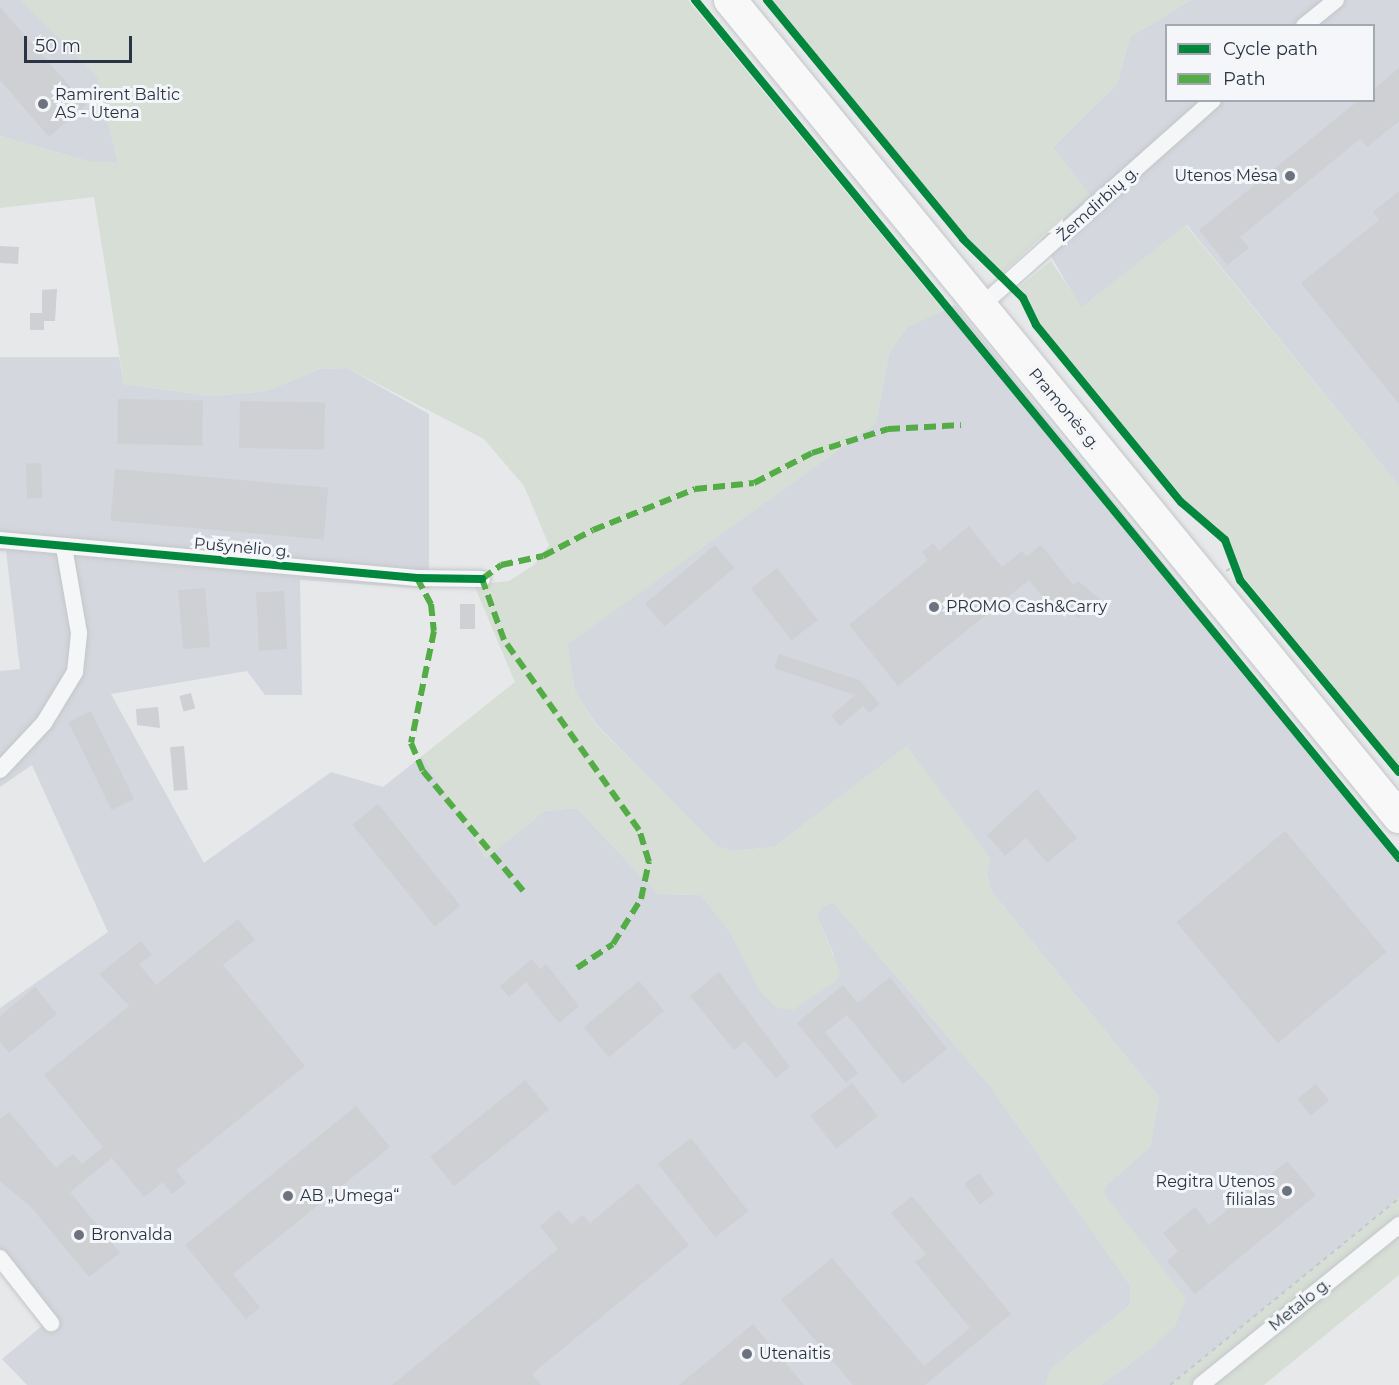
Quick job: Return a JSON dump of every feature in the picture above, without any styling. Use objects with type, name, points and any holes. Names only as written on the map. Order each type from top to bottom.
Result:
[{"type":"highway","name":"Pramonės g.","points":[[730,0],[1399,817]]},
{"type":"street","points":[[1306,24],[1336,0]]},
{"type":"street","name":"Žemdirbių g.","points":[[981,306],[1211,102]]},
{"type":"street","name":"Pušynėlio g.","points":[[0,540],[417,578],[482,579]]},
{"type":"street","points":[[0,771],[44,723],[75,672],[80,633],[64,547]]},
{"type":"street","name":"Metalo g.","points":[[1201,1385],[1399,1225]]},
{"type":"street","points":[[0,1258],[51,1323]]},
{"type":"path","points":[[1170,1385],[1399,1198]]},
{"type":"shaded area","points":[[0,0],[21,0],[97,75],[118,163],[91,162],[0,136]]},
{"type":"shaded area","points":[[21,0],[688,0],[944,311],[907,327],[889,353],[876,423],[568,644],[575,692],[596,725],[717,846],[733,851],[774,847],[907,746],[991,859],[987,874],[991,891],[1159,1097],[1150,1147],[1105,1186],[1105,1195],[1186,1298],[1175,1327],[1155,1345],[1101,1385],[1046,1385],[1050,1370],[1130,1305],[1130,1285],[990,1086],[833,902],[823,906],[817,916],[840,971],[836,981],[793,1010],[777,1008],[761,992],[730,932],[701,895],[658,894],[577,808],[544,811],[486,858],[422,756],[515,682],[474,585],[509,581],[534,565],[549,545],[524,486],[484,439],[347,368],[320,369],[266,391],[211,396],[124,384],[94,197],[0,208],[0,136],[91,162],[118,163],[97,75]]},
{"type":"shaded area","points":[[771,0],[1191,0],[1130,37],[1117,84],[1053,147],[1089,194],[1003,272],[965,238]]},
{"type":"shaded area","points":[[1191,0],[1399,0],[1399,486],[1187,225],[1081,308],[1041,239],[1089,194],[1053,147],[1117,84],[1130,37]]},
{"type":"shaded area","points":[[1186,225],[1399,486],[1399,767],[1243,576],[1217,526],[1196,513],[1041,327],[1020,287],[1051,261],[1082,307]]},
{"type":"shaded area","points":[[955,305],[1399,854],[1399,1198],[1170,1385],[1101,1385],[1155,1345],[1185,1298],[1104,1195],[1105,1186],[1150,1147],[1159,1097],[991,891],[987,874],[907,746],[774,847],[733,851],[717,847],[596,724],[575,692],[567,644],[876,423],[889,353],[907,327]]},
{"type":"shaded area","points":[[0,357],[119,357],[124,384],[211,396],[266,391],[320,369],[347,368],[429,414],[429,589],[300,580],[302,695],[265,695],[247,671],[111,694],[204,863],[331,772],[383,787],[422,756],[486,858],[544,811],[577,808],[658,894],[701,895],[730,932],[761,992],[834,955],[817,916],[823,906],[833,902],[990,1086],[1130,1285],[1130,1305],[1050,1370],[1046,1385],[27,1385],[2,1359],[42,1326],[0,1270],[0,1008],[108,932],[32,765],[0,787],[0,671],[20,669],[6,551],[0,551]]},
{"type":"shaded area","points":[[1399,1198],[1399,1275],[1264,1385],[1170,1385]]},
{"type":"building","points":[[0,7],[86,105],[49,137],[0,80]]},
{"type":"building","name":"Utenos Mėsa","points":[[1399,68],[1399,121],[1367,147],[1360,139],[1240,237],[1249,248],[1227,265],[1199,230],[1357,102],[1375,102],[1375,88]]},
{"type":"building","points":[[1399,191],[1399,404],[1301,283],[1379,220],[1373,212]]},
{"type":"building","points":[[0,246],[19,247],[18,264],[0,263]]},
{"type":"building","points":[[57,289],[55,321],[44,321],[44,330],[30,330],[30,313],[42,313],[42,290]]},
{"type":"building","points":[[118,399],[203,400],[202,445],[117,444]]},
{"type":"building","points":[[240,401],[325,402],[324,449],[239,448]]},
{"type":"building","points":[[41,463],[42,498],[27,499],[26,464]]},
{"type":"building","points":[[115,469],[328,488],[324,539],[110,521]]},
{"type":"building","name":"PROMO Cash&Carry","points":[[969,526],[1002,567],[1022,551],[1027,556],[1041,545],[1073,585],[1078,581],[1101,600],[1078,618],[1062,597],[1050,606],[1029,580],[898,686],[849,625],[928,560],[922,552],[933,543],[939,551]]},
{"type":"building","points":[[715,545],[734,568],[665,626],[645,603]]},
{"type":"building","points":[[777,568],[818,620],[792,640],[751,588]]},
{"type":"building","points":[[205,588],[210,647],[183,649],[178,590]]},
{"type":"building","points":[[284,591],[287,649],[259,650],[256,592]]},
{"type":"building","points":[[460,604],[475,604],[475,629],[460,629]]},
{"type":"building","points":[[779,654],[859,680],[880,704],[869,713],[863,706],[840,726],[831,716],[855,695],[774,668]]},
{"type":"building","points":[[191,693],[195,708],[184,712],[179,696]]},
{"type":"building","points":[[158,707],[160,728],[137,725],[136,709]]},
{"type":"building","points":[[91,711],[134,799],[111,810],[69,722]]},
{"type":"building","points":[[184,746],[188,790],[174,791],[170,747]]},
{"type":"building","points":[[1037,789],[1077,838],[1047,863],[1026,838],[1005,856],[987,835]]},
{"type":"building","points":[[378,804],[460,906],[435,927],[352,825]]},
{"type":"building","points":[[1285,831],[1387,952],[1278,1043],[1176,922]]},
{"type":"building","points":[[238,919],[255,940],[223,965],[305,1066],[176,1170],[186,1183],[172,1194],[163,1182],[144,1197],[112,1158],[70,1192],[120,1253],[89,1277],[31,1207],[0,1181],[0,1119],[9,1112],[56,1168],[73,1154],[82,1164],[103,1147],[44,1075],[129,1006],[99,974],[141,941],[152,955],[139,964],[156,985]]},
{"type":"building","points":[[532,959],[540,969],[546,964],[579,1006],[559,1023],[526,982],[509,997],[500,986]]},
{"type":"building","points":[[719,972],[790,1067],[776,1078],[745,1041],[734,1050],[690,996]]},
{"type":"building","points":[[890,977],[947,1049],[903,1084],[847,1015],[825,1032],[858,1073],[846,1083],[797,1023],[843,985],[858,1003]]},
{"type":"building","points":[[639,981],[664,1011],[609,1057],[584,1027]]},
{"type":"building","points":[[35,987],[57,1014],[9,1053],[0,1042],[0,1016]]},
{"type":"building","points":[[525,1080],[549,1110],[454,1186],[430,1157]]},
{"type":"building","points":[[852,1083],[878,1116],[836,1149],[810,1116]]},
{"type":"building","points":[[1316,1084],[1329,1100],[1311,1115],[1297,1099]]},
{"type":"building","name":"AB „Umega“","points":[[356,1106],[390,1147],[233,1274],[260,1307],[246,1319],[185,1245]]},
{"type":"building","points":[[691,1138],[748,1211],[715,1237],[658,1164]]},
{"type":"building","points":[[1287,1161],[1316,1195],[1195,1294],[1167,1261],[1178,1251],[1163,1233],[1195,1207],[1209,1225]]},
{"type":"building","points":[[979,1173],[994,1194],[980,1205],[964,1184]]},
{"type":"building","points":[[638,1183],[689,1245],[532,1374],[541,1385],[392,1385],[558,1249],[540,1226],[559,1210],[571,1224],[583,1215],[590,1223]]},
{"type":"building","points":[[912,1196],[1011,1314],[925,1385],[853,1385],[781,1300],[832,1258],[924,1366],[970,1328],[915,1262],[926,1254],[891,1213]]},
{"type":"building","name":"Utenaitis","points":[[753,1324],[804,1385],[679,1385]]},
{"type":"marked path","points":[[577,968],[613,944],[641,899],[649,862],[639,830],[504,640],[482,579],[501,565],[543,556],[593,530],[695,489],[754,483],[812,453],[888,429],[961,425]]},
{"type":"marked path","points":[[417,578],[431,604],[434,631],[411,743],[423,771],[525,893]]},
{"type":"cycle path","points":[[695,0],[1399,858]]},
{"type":"cycle path","points":[[767,0],[963,239],[1023,298],[1036,325],[1181,502],[1225,540],[1240,580],[1399,772]]},
{"type":"cycle path","points":[[0,540],[417,578],[482,579]]},
{"type":"place","name":"Ramirent Baltic AS - Utena","points":[[43,104]]},
{"type":"place","name":"Utenos Mėsa","points":[[1290,176]]},
{"type":"place","name":"PROMO Cash&Carry","points":[[934,607]]},
{"type":"place","name":"Regitra Utenos filialas","points":[[1287,1191]]},
{"type":"place","name":"AB „Umega“","points":[[288,1196]]},
{"type":"place","name":"Bronvalda","points":[[79,1235]]},
{"type":"place","name":"Utenaitis","points":[[747,1354]]}]
